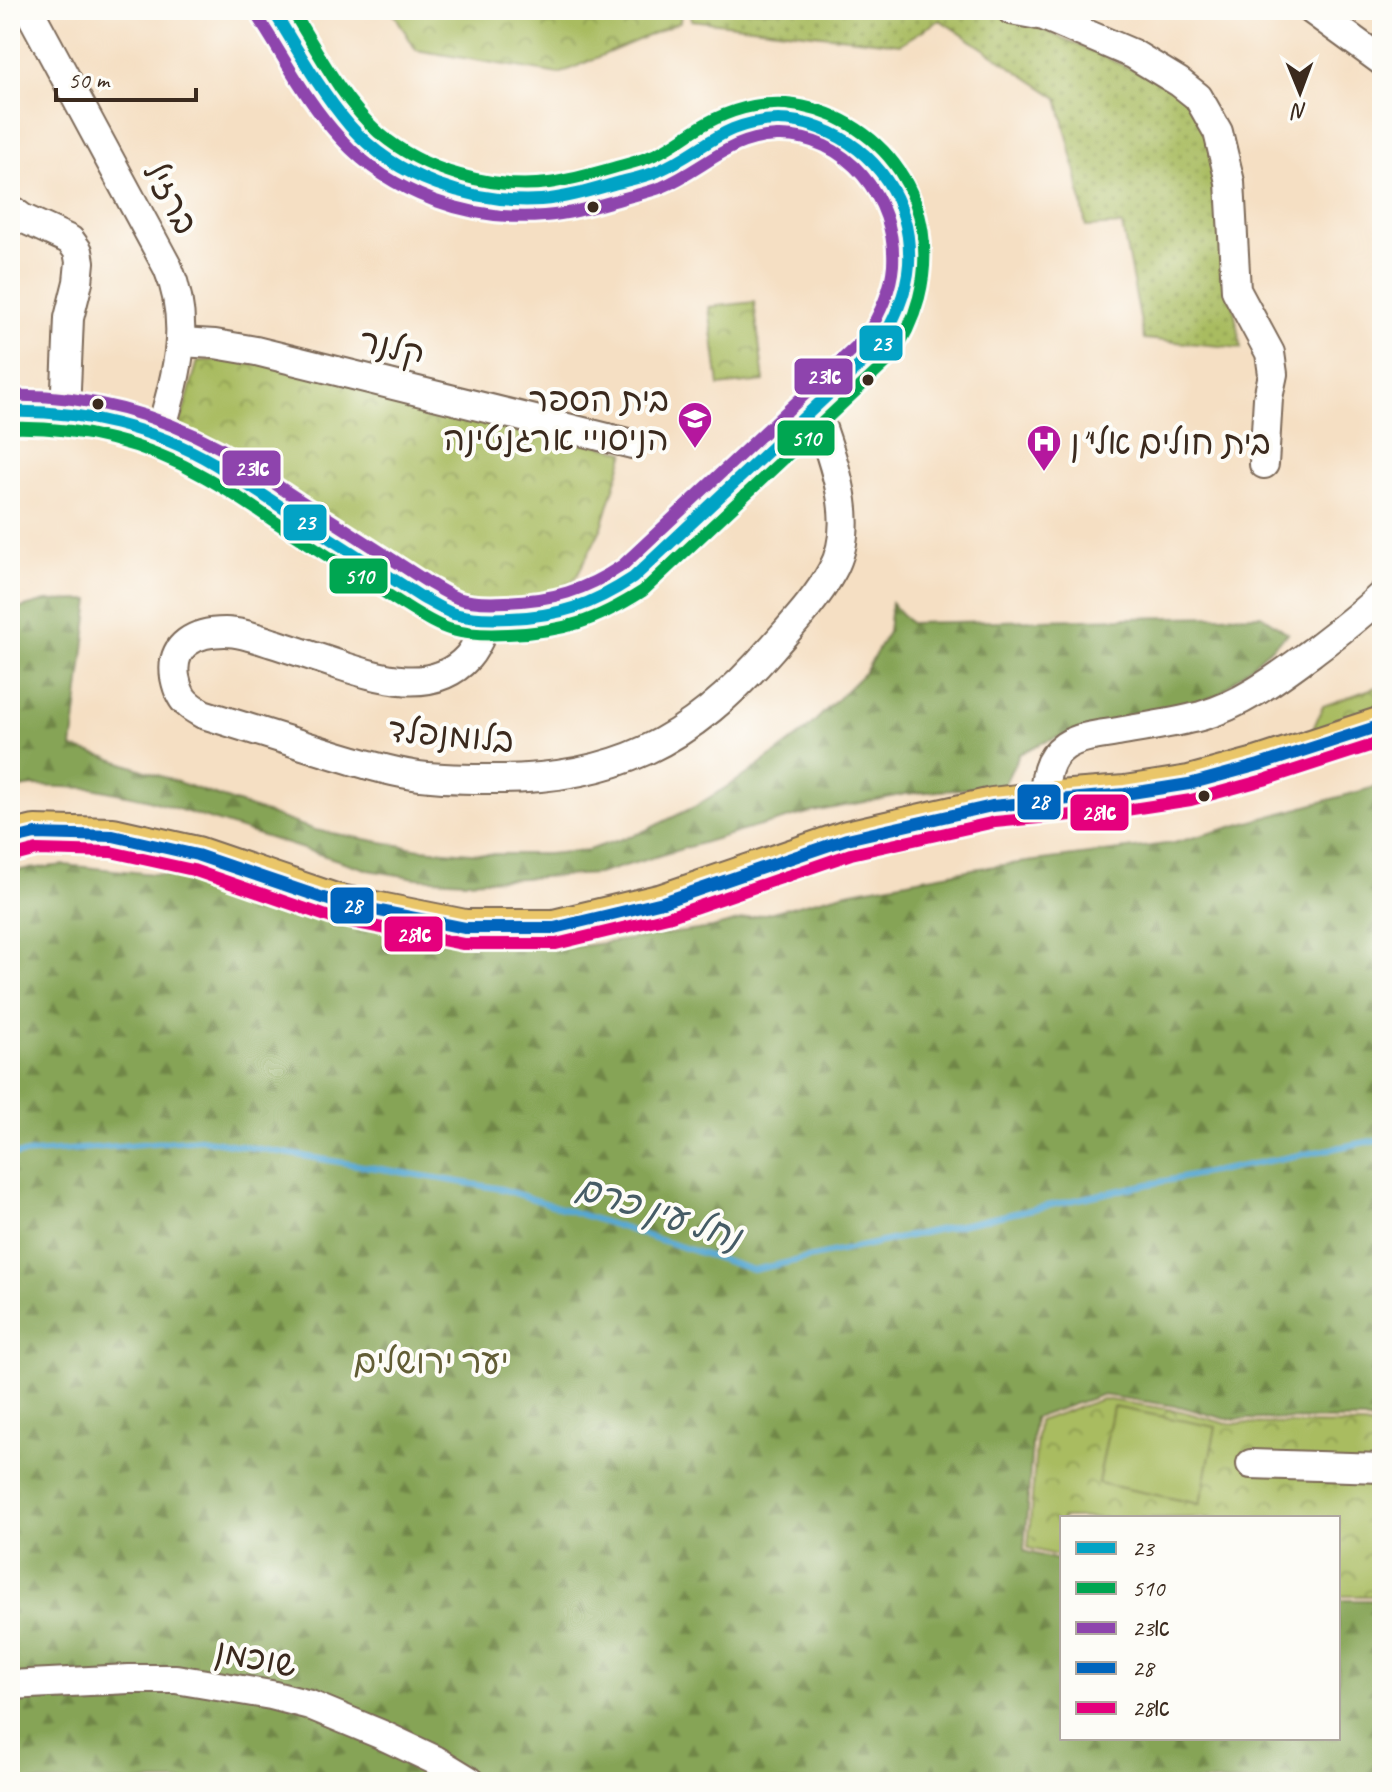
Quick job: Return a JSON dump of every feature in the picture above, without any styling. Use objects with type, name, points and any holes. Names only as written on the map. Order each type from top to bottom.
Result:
[{"type":"main road","points":[[10,840],[35,834],[113,836],[197,855],[335,902],[465,928],[554,928],[663,902],[847,839],[992,806],[1125,794],[1189,784],[1382,725]]},
{"type":"street","name":"ברזיל","points":[[29,10],[176,286],[180,342],[176,374],[159,437]]},
{"type":"street","points":[[10,412],[65,412],[94,417],[159,437],[213,463],[421,597],[453,613],[488,619],[557,615],[608,595],[633,578],[878,348],[892,326],[902,299],[909,264],[909,235],[889,180],[850,141],[824,129],[776,120],[722,133],[660,171],[542,200],[513,201],[481,196],[441,186],[375,151],[352,129],[324,91],[273,10]]},
{"type":"street","points":[[1011,10],[1044,16],[1133,54],[1198,97],[1218,132],[1230,182],[1236,290],[1270,353],[1272,364],[1264,464]]},
{"type":"street","points":[[1312,10],[1382,61]]},
{"type":"street","points":[[10,209],[22,218],[70,240],[78,251],[78,282],[69,318],[65,412]]},
{"type":"street","name":"קלנר","points":[[180,342],[256,351],[632,444]]},
{"type":"street","name":"בלומנפלד","points":[[488,619],[471,654],[455,669],[435,678],[417,681],[391,680],[258,638],[230,632],[209,632],[190,639],[178,651],[174,668],[177,688],[186,703],[203,714],[373,767],[415,776],[505,779],[547,776],[585,771],[655,747],[713,708],[757,666],[806,609],[833,569],[843,537],[843,513],[836,473],[815,407]]},
{"type":"street","points":[[1044,800],[1050,762],[1056,752],[1069,743],[1172,723],[1230,706],[1274,681],[1353,622],[1382,595]]},
{"type":"street","points":[[1251,1464],[1382,1468]]},
{"type":"street","name":"שוכמן","points":[[10,1685],[176,1679],[271,1695],[310,1705],[380,1734],[435,1760],[471,1782]]},
{"type":"green space","points":[[392,10],[681,10],[680,22],[559,74],[416,50]]},
{"type":"green space","points":[[692,10],[999,10],[1179,90],[1216,147],[1231,292],[1241,348],[1144,339],[1122,225],[1086,227],[1058,98],[940,20],[900,44],[691,20]]},
{"type":"green space","points":[[754,302],[764,381],[719,386],[709,307]]},
{"type":"green space","points":[[198,361],[264,362],[625,452],[602,527],[577,576],[550,606],[491,607],[457,602],[402,576],[179,427]]},
{"type":"green space","points":[[90,600],[72,748],[315,830],[420,849],[483,854],[548,854],[588,850],[640,833],[694,807],[749,773],[803,733],[865,672],[888,632],[891,603],[910,623],[1261,615],[1288,633],[1218,695],[1191,705],[1087,728],[1039,744],[1019,754],[1004,785],[906,794],[808,813],[598,874],[466,881],[416,878],[369,870],[146,799],[92,788],[34,786],[10,789],[10,611],[46,601]]},
{"type":"green space","points":[[1382,685],[1382,711],[1310,736],[1323,706]]},
{"type":"green space","name":"יער ירושלים","points":[[1382,785],[1382,1425],[1364,1420],[1225,1419],[1182,1407],[1101,1395],[1034,1418],[1024,1551],[1060,1560],[1060,1740],[1340,1740],[1340,1600],[1382,1600],[1382,1782],[10,1782],[10,871],[65,865],[203,879],[307,913],[437,941],[560,949],[712,928],[847,892],[973,869],[1174,843]]},
{"type":"green space","points":[[1102,1399],[1181,1411],[1224,1423],[1364,1425],[1382,1429],[1382,1596],[1340,1596],[1340,1516],[1060,1516],[1060,1556],[1028,1548],[1038,1421]]},
{"type":"green space","points":[[1113,1407],[1216,1427],[1200,1504],[1098,1483]]},
{"type":"waterway","name":"נחל עין כרם","points":[[10,1155],[200,1139],[502,1189],[753,1270],[1134,1187],[1382,1139]]},
{"type":"transit line","name":"23","points":[[10,412],[90,418],[167,440],[215,464],[421,597],[454,614],[475,618],[528,617],[575,607],[633,578],[878,348],[889,328],[908,275],[908,241],[904,220],[897,199],[874,164],[840,137],[799,122],[759,122],[727,132],[653,173],[579,193],[541,200],[515,200],[462,192],[412,173],[390,160],[350,126],[309,70],[273,10]]},
{"type":"transit line","name":"510","points":[[11,428],[86,434],[159,455],[225,489],[437,624],[473,634],[528,633],[578,623],[610,610],[643,591],[889,360],[907,330],[919,298],[924,265],[923,232],[914,200],[900,171],[878,145],[842,120],[802,106],[762,105],[716,118],[649,157],[589,175],[527,184],[482,180],[459,175],[416,158],[379,133],[342,91],[292,10]]},
{"type":"transit line","name":"23א","points":[[10,396],[92,402],[170,425],[230,454],[450,595],[475,602],[523,601],[581,588],[623,565],[865,338],[879,312],[890,284],[893,265],[892,240],[886,217],[862,175],[825,146],[802,138],[760,138],[730,148],[662,187],[564,213],[516,217],[461,209],[408,189],[361,158],[318,111],[259,19]]},
{"type":"transit line","name":"28","points":[[10,840],[35,834],[113,836],[197,855],[335,902],[465,928],[554,928],[663,902],[847,839],[992,806],[1125,794],[1189,784],[1382,725]]},
{"type":"transit line","name":"28א","points":[[14,856],[37,850],[111,852],[193,870],[332,918],[463,944],[556,944],[668,917],[851,854],[995,822],[1126,810],[1191,800],[1382,742]]},
{"type":"place","name":"בית הספר הניסויי ארגנטינה","points":[[695,450]]},
{"type":"place","name":"בית חולים אלי\"ן","points":[[1044,473]]}]
